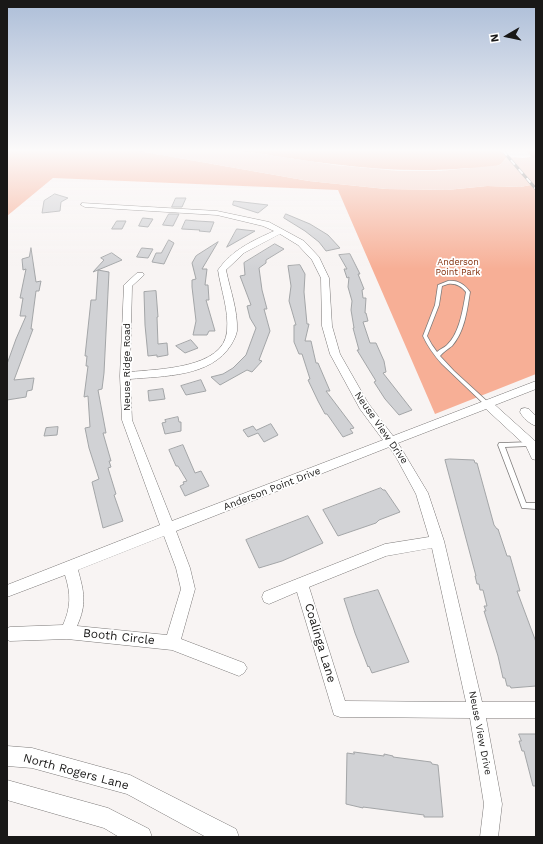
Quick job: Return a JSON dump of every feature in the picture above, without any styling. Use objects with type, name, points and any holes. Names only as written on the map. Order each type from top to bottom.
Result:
[{"type":"street","name":"Neuse View Drive","points":[[85,205],[150,208],[230,215],[266,224],[301,243],[316,258],[321,267],[326,288],[328,326],[335,354],[364,406],[407,465],[422,493],[437,541],[476,710],[493,804],[489,837]]},
{"type":"street","points":[[125,376],[187,369],[206,362],[218,355],[227,346],[233,331],[222,270],[229,260],[240,251],[280,231]]},
{"type":"street","name":"Neuse Ridge Road","points":[[140,275],[128,285],[125,376],[127,420],[168,529]]},
{"type":"street","name":"Anderson Point Drive","points":[[7,591],[536,385]]},
{"type":"street","points":[[487,404],[533,444],[536,456]]},
{"type":"street","points":[[526,412],[536,422]]},
{"type":"street","points":[[168,529],[183,568],[188,589],[172,643]]},
{"type":"street","points":[[269,597],[384,550],[437,541]]},
{"type":"street","name":"Booth Circle","points":[[67,632],[75,616],[78,605],[78,594],[70,567]]},
{"type":"street","name":"Coalinga Lane","points":[[301,584],[340,709],[476,710]]},
{"type":"street","name":"Booth Circle","points":[[10,634],[67,632],[172,643],[239,668]]},
{"type":"street","points":[[476,710],[536,710]]},
{"type":"street","name":"North Rogers Lane","points":[[7,756],[32,758],[130,785],[228,837]]},
{"type":"street","points":[[7,790],[108,819],[141,837]]},
{"type":"lane","points":[[437,356],[455,338],[466,304],[468,292],[464,285],[456,282],[447,282],[440,285],[440,295],[436,312],[425,336],[429,346],[437,356],[487,404]]},
{"type":"lane","points":[[533,444],[501,445],[524,506],[536,506]]},
{"type":"green space","name":"Anderson Point Park","points":[[7,190],[38,190],[7,216]]},
{"type":"green space","name":"Anderson Point Park","points":[[338,190],[536,190],[536,374],[435,414]]},
{"type":"building","points":[[55,194],[68,198],[61,202],[60,211],[42,213],[44,201]]},
{"type":"building","points":[[176,198],[186,198],[182,207],[172,207]]},
{"type":"building","points":[[234,201],[268,205],[258,213],[233,205]]},
{"type":"building","points":[[169,214],[179,214],[173,226],[163,225]]},
{"type":"building","points":[[286,214],[310,224],[328,235],[340,248],[326,251],[319,242],[305,231],[284,218]]},
{"type":"building","points":[[143,218],[153,219],[148,227],[139,226]]},
{"type":"building","points":[[186,220],[214,222],[210,232],[182,229]]},
{"type":"building","points":[[117,221],[126,221],[122,229],[112,229]]},
{"type":"building","points":[[237,229],[255,231],[227,247]]},
{"type":"building","points":[[169,240],[174,243],[164,264],[152,262],[156,253],[161,253]]},
{"type":"building","points":[[218,242],[202,269],[207,269],[205,285],[208,285],[209,300],[206,300],[215,331],[209,331],[207,335],[193,335],[196,321],[192,280],[196,279],[192,263],[196,256]]},
{"type":"building","points":[[275,244],[284,249],[266,260],[266,263],[259,268],[262,290],[267,309],[264,309],[270,331],[259,360],[262,361],[252,372],[247,370],[220,385],[211,377],[223,374],[233,368],[246,355],[256,328],[250,318],[247,306],[251,305],[240,276],[245,275],[244,263]]},
{"type":"building","points":[[31,248],[36,282],[41,281],[39,291],[36,291],[31,329],[33,329],[14,380],[34,378],[32,390],[27,391],[26,397],[7,400],[7,364],[26,316],[20,316],[23,298],[20,298],[26,269],[23,270],[22,259],[29,257]]},
{"type":"building","points":[[142,248],[153,249],[148,258],[137,257]]},
{"type":"building","points":[[112,253],[122,260],[93,272],[104,260],[101,258]]},
{"type":"building","points":[[350,254],[360,274],[358,274],[364,289],[362,290],[363,298],[366,298],[365,313],[368,321],[363,322],[370,343],[376,343],[384,361],[386,372],[383,373],[412,410],[399,415],[385,399],[374,382],[376,381],[357,350],[359,350],[353,328],[351,310],[352,301],[348,287],[349,277],[347,278],[344,269],[347,269],[339,255]]},
{"type":"building","points":[[300,265],[305,274],[304,292],[307,324],[309,324],[305,341],[311,341],[316,363],[318,363],[330,391],[326,391],[354,428],[350,429],[353,433],[343,437],[327,414],[325,414],[318,401],[308,380],[310,379],[302,354],[299,354],[294,342],[294,325],[296,325],[289,301],[291,286],[288,266]]},
{"type":"building","points":[[98,270],[109,272],[104,373],[102,389],[98,390],[106,433],[103,433],[111,461],[109,461],[111,467],[108,468],[116,494],[114,495],[123,521],[103,528],[92,482],[99,479],[89,448],[85,428],[90,427],[88,396],[84,397],[88,366],[86,366],[87,356],[85,356],[91,300],[96,300]]},
{"type":"building","points":[[156,291],[158,344],[167,343],[168,355],[157,357],[157,355],[148,356],[144,292]]},
{"type":"building","points":[[191,340],[198,348],[185,353],[176,346]]},
{"type":"building","points":[[201,380],[206,391],[186,395],[181,386]]},
{"type":"building","points":[[163,389],[165,399],[149,401],[148,391]]},
{"type":"building","points":[[178,417],[179,422],[181,422],[181,431],[165,434],[162,423],[166,422],[165,420]]},
{"type":"building","points":[[271,424],[278,435],[264,442],[258,433],[248,437],[243,430],[253,426],[256,430]]},
{"type":"building","points":[[58,427],[57,435],[44,436],[46,428]]},
{"type":"building","points":[[183,445],[195,473],[201,471],[209,486],[185,496],[180,486],[184,484],[183,482],[187,481],[178,466],[176,466],[169,450]]},
{"type":"building","points":[[445,460],[474,460],[475,463],[477,463],[494,525],[498,529],[507,556],[510,556],[520,591],[517,591],[536,642],[536,686],[511,688],[510,686],[507,686],[505,678],[503,678],[484,611],[486,611],[484,606],[487,606],[483,590],[480,590],[479,584],[477,584]]},
{"type":"building","points":[[381,488],[385,490],[400,512],[379,520],[376,523],[338,536],[323,510]]},
{"type":"building","points":[[308,516],[323,543],[282,561],[259,568],[246,540]]},
{"type":"building","points":[[378,590],[409,662],[372,673],[369,666],[368,667],[355,633],[344,599]]},
{"type":"building","points":[[519,734],[536,734],[536,786],[533,786],[524,751],[522,751],[519,741],[521,741]]},
{"type":"building","points":[[354,752],[384,756],[384,754],[393,757],[431,762],[432,764],[438,765],[443,817],[424,817],[424,815],[363,808],[346,804],[347,753],[354,754]]}]
